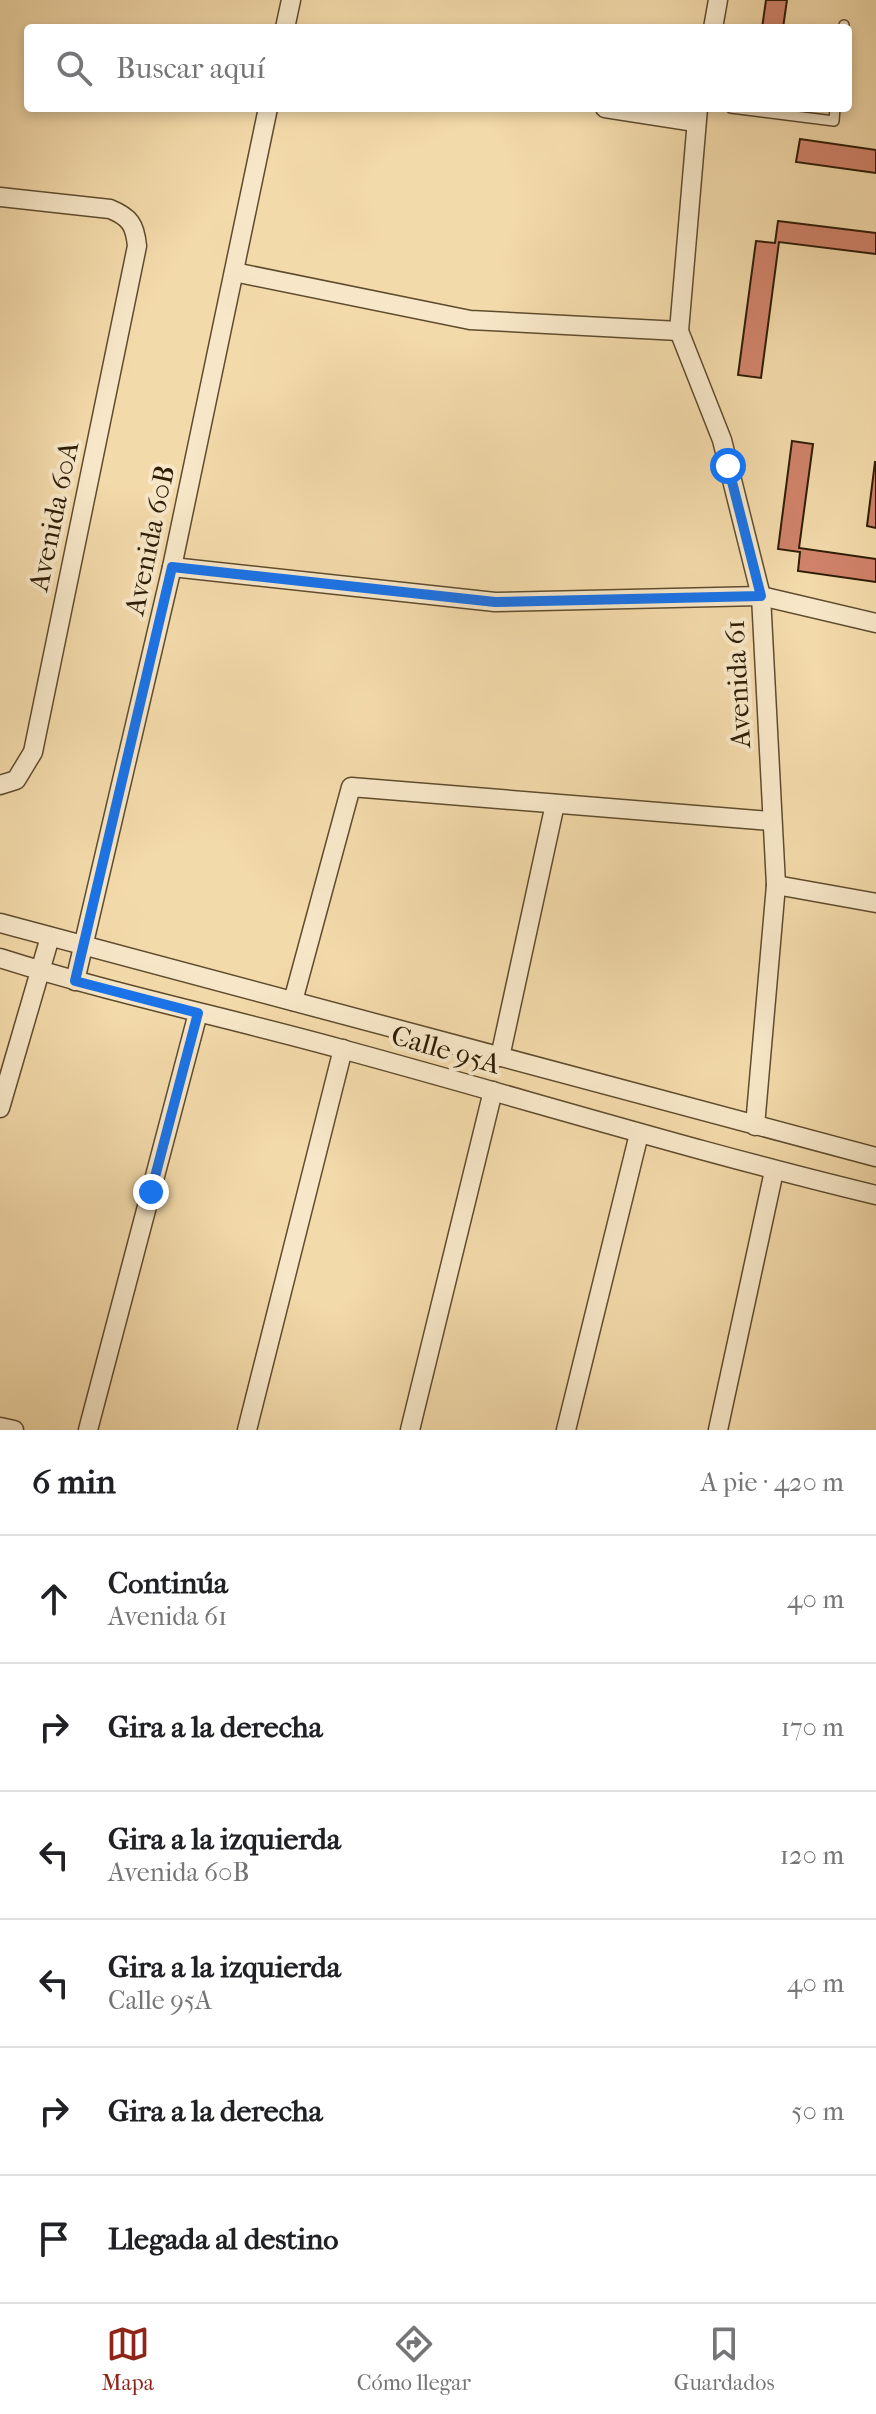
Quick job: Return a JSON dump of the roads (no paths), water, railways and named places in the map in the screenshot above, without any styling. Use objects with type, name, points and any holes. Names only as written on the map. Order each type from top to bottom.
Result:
[{"type":"street","points":[[286,24],[291,0]]},
{"type":"street","points":[[714,24],[718,0]]},
{"type":"street","name":"Avenida 60B","points":[[75,981],[172,567],[267,112]]},
{"type":"street","points":[[657,112],[696,115]]},
{"type":"street","name":"Avenida 61","points":[[696,115],[679,331],[722,440],[761,596],[776,885],[755,1126]]},
{"type":"street","name":"Avenida 60A","points":[[0,197],[110,209],[125,215],[132,223],[137,246],[33,752],[16,780],[2,785]]},
{"type":"street","points":[[234,272],[470,320],[679,331]]},
{"type":"street","points":[[172,567],[495,602],[761,596],[876,623]]},
{"type":"street","points":[[293,1001],[351,787],[771,821]]},
{"type":"street","points":[[500,1057],[555,804]]},
{"type":"street","points":[[776,885],[876,903]]},
{"type":"street","name":"Calle 95A","points":[[0,923],[876,1157]]},
{"type":"street","points":[[0,1108],[50,937]]},
{"type":"street","name":"Calle 95A","points":[[0,958],[75,981],[343,1049],[774,1171],[876,1195]]},
{"type":"street","points":[[88,1430],[198,1013]]},
{"type":"street","points":[[247,1430],[343,1049]]},
{"type":"street","points":[[410,1430],[493,1091]]},
{"type":"street","points":[[566,1430],[639,1134]]},
{"type":"street","points":[[718,1430],[774,1171]]},
{"type":"street","points":[[0,1427],[14,1430]]},
{"type":"lane","points":[[763,112],[834,121],[835,112]]}]
